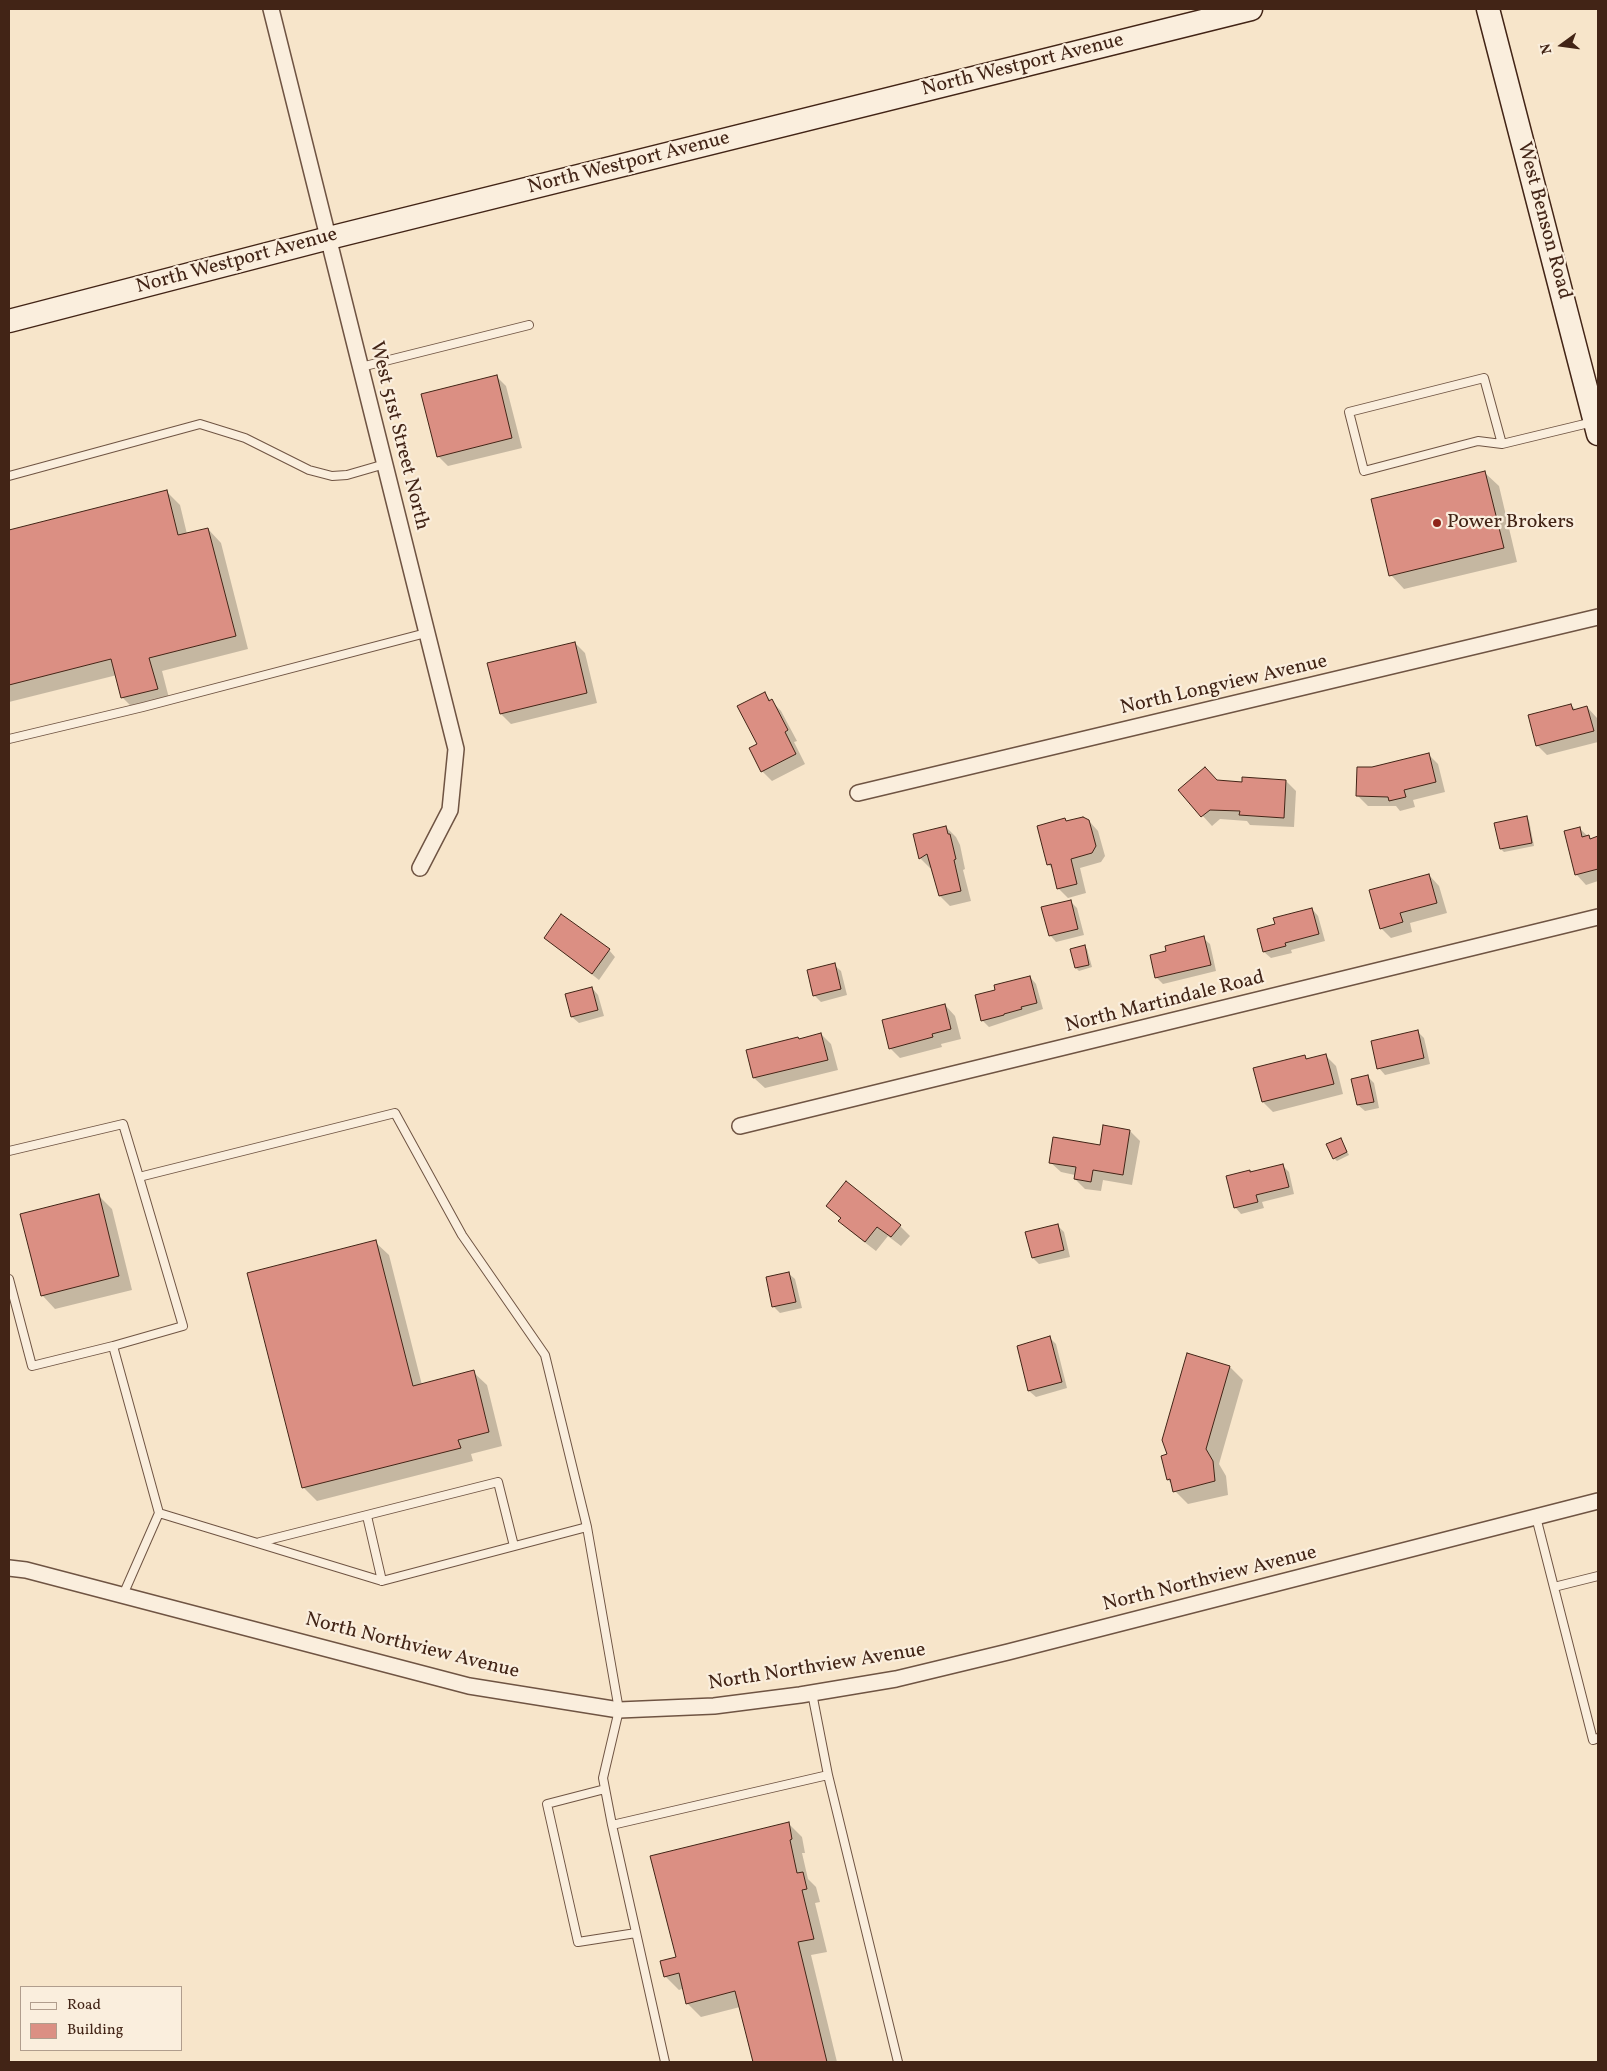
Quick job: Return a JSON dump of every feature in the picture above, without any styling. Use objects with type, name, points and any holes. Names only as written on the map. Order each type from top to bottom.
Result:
[{"type":"main road","name":"North Westport Avenue","points":[[9,321],[329,238],[1251,9]]},
{"type":"main road","name":"West Benson Road","points":[[1488,9],[1597,428]]},
{"type":"street","name":"West 51st Street North","points":[[271,9],[456,749],[450,810],[420,868]]},
{"type":"street","name":"North Longview Avenue","points":[[858,793],[1598,617]]},
{"type":"street","name":"North Martindale Road","points":[[740,1126],[1598,918]]},
{"type":"street","name":"North Northview Avenue","points":[[9,1568],[26,1570],[469,1686],[619,1710],[714,1706],[812,1693],[896,1678],[1008,1652],[1598,1501]]},
{"type":"lane","points":[[361,367],[529,325]]},
{"type":"lane","points":[[1502,444],[1484,378],[1349,412],[1364,471],[1478,441],[1502,444],[1597,428]]},
{"type":"lane","points":[[9,476],[200,424],[245,438],[309,470],[332,476],[346,475],[385,464]]},
{"type":"lane","points":[[9,739],[426,633]]},
{"type":"lane","points":[[139,1177],[394,1113],[462,1235],[545,1355],[587,1527],[619,1710],[603,1778],[665,2062]]},
{"type":"lane","points":[[9,1151],[123,1124],[183,1326],[32,1366],[9,1279]]},
{"type":"lane","points":[[113,1346],[159,1513],[123,1596]]},
{"type":"lane","points":[[258,1543],[498,1482],[514,1546]]},
{"type":"lane","points":[[159,1513],[382,1581],[587,1527]]},
{"type":"lane","points":[[367,1516],[382,1581]]},
{"type":"lane","points":[[1536,1517],[1592,1740],[1598,1738]]},
{"type":"lane","points":[[1554,1587],[1598,1576]]},
{"type":"lane","points":[[812,1693],[828,1775],[898,2062]]},
{"type":"lane","points":[[612,1825],[828,1775]]},
{"type":"lane","points":[[605,1789],[547,1804],[578,1942],[636,1933]]},
{"type":"building","points":[[497,375],[512,438],[437,457],[421,394]]},
{"type":"building","name":"Power Brokers","points":[[1485,471],[1504,548],[1389,576],[1371,499]]},
{"type":"building","points":[[167,490],[178,535],[208,528],[236,636],[149,658],[158,689],[121,698],[111,659],[9,685],[9,530]]},
{"type":"building","points":[[575,642],[587,693],[500,714],[487,663]]},
{"type":"building","points":[[765,692],[769,701],[772,699],[788,730],[785,732],[796,754],[761,772],[749,748],[757,744],[737,706]]},
{"type":"building","points":[[1571,704],[1573,710],[1587,706],[1594,731],[1536,746],[1528,715]]},
{"type":"building","points":[[1429,753],[1436,782],[1404,790],[1406,797],[1389,801],[1388,797],[1356,796],[1357,767],[1372,767]]},
{"type":"building","points":[[1205,767],[1217,780],[1242,782],[1242,777],[1286,780],[1284,818],[1239,815],[1240,811],[1210,810],[1201,817],[1178,790]]},
{"type":"building","points":[[1527,816],[1532,843],[1500,849],[1494,823]]},
{"type":"building","points":[[1083,817],[1089,820],[1096,846],[1092,853],[1071,859],[1077,884],[1057,889],[1051,864],[1047,865],[1037,826],[1065,818],[1066,821]]},
{"type":"building","points":[[946,826],[948,834],[950,834],[956,859],[954,860],[961,891],[939,896],[927,854],[919,859],[913,834]]},
{"type":"building","points":[[1580,827],[1582,837],[1589,835],[1590,839],[1598,836],[1598,869],[1575,875],[1564,831]]},
{"type":"building","points":[[1429,874],[1437,903],[1400,913],[1403,922],[1380,929],[1369,890]]},
{"type":"building","points":[[1071,900],[1078,929],[1049,936],[1041,907]]},
{"type":"building","points":[[1312,908],[1319,934],[1285,943],[1286,946],[1263,952],[1257,929],[1275,924],[1273,918]]},
{"type":"building","points":[[561,914],[610,949],[592,974],[544,938]]},
{"type":"building","points":[[1204,936],[1211,965],[1155,978],[1150,955],[1166,951],[1165,946]]},
{"type":"building","points":[[1085,945],[1089,965],[1075,968],[1070,949]]},
{"type":"building","points":[[835,963],[841,989],[813,996],[807,970]]},
{"type":"building","points":[[1030,976],[1037,1003],[981,1021],[975,995],[995,990],[994,985]]},
{"type":"building","points":[[592,987],[598,1010],[571,1017],[565,994]]},
{"type":"building","points":[[945,1004],[951,1029],[932,1034],[933,1037],[889,1049],[882,1020]]},
{"type":"building","points":[[1418,1030],[1424,1058],[1377,1069],[1371,1041]]},
{"type":"building","points":[[821,1033],[828,1060],[753,1078],[746,1050]]},
{"type":"building","points":[[1326,1054],[1334,1084],[1262,1102],[1253,1068],[1305,1055],[1306,1059]]},
{"type":"building","points":[[1368,1075],[1374,1102],[1357,1105],[1351,1079]]},
{"type":"building","points":[[1103,1125],[1130,1130],[1123,1175],[1093,1170],[1091,1182],[1074,1179],[1076,1167],[1049,1163],[1053,1137],[1100,1145]]},
{"type":"building","points":[[1341,1138],[1347,1152],[1333,1159],[1326,1144]]},
{"type":"building","points":[[1283,1164],[1289,1187],[1256,1195],[1258,1202],[1234,1208],[1226,1176]]},
{"type":"building","points":[[846,1181],[901,1225],[891,1237],[877,1227],[865,1242],[838,1221],[841,1218],[826,1206]]},
{"type":"building","points":[[99,1194],[119,1276],[41,1296],[20,1214]]},
{"type":"building","points":[[1058,1224],[1064,1250],[1032,1258],[1025,1232]]},
{"type":"building","points":[[376,1240],[413,1386],[474,1370],[489,1432],[458,1440],[461,1448],[302,1488],[247,1273]]},
{"type":"building","points":[[789,1272],[796,1302],[772,1307],[766,1277]]},
{"type":"building","points":[[1050,1336],[1062,1382],[1028,1391],[1017,1346]]},
{"type":"building","points":[[1187,1353],[1230,1366],[1206,1449],[1213,1461],[1215,1481],[1173,1492],[1170,1479],[1167,1480],[1161,1456],[1167,1454],[1162,1440]]},
{"type":"building","points":[[789,1822],[792,1839],[790,1840],[797,1873],[803,1872],[807,1889],[802,1890],[814,1939],[798,1942],[827,2062],[753,2062],[735,1991],[686,2004],[679,1973],[664,1977],[660,1961],[676,1957],[650,1856]]},
{"type":"place","name":"Power Brokers","points":[[1437,523]]}]
